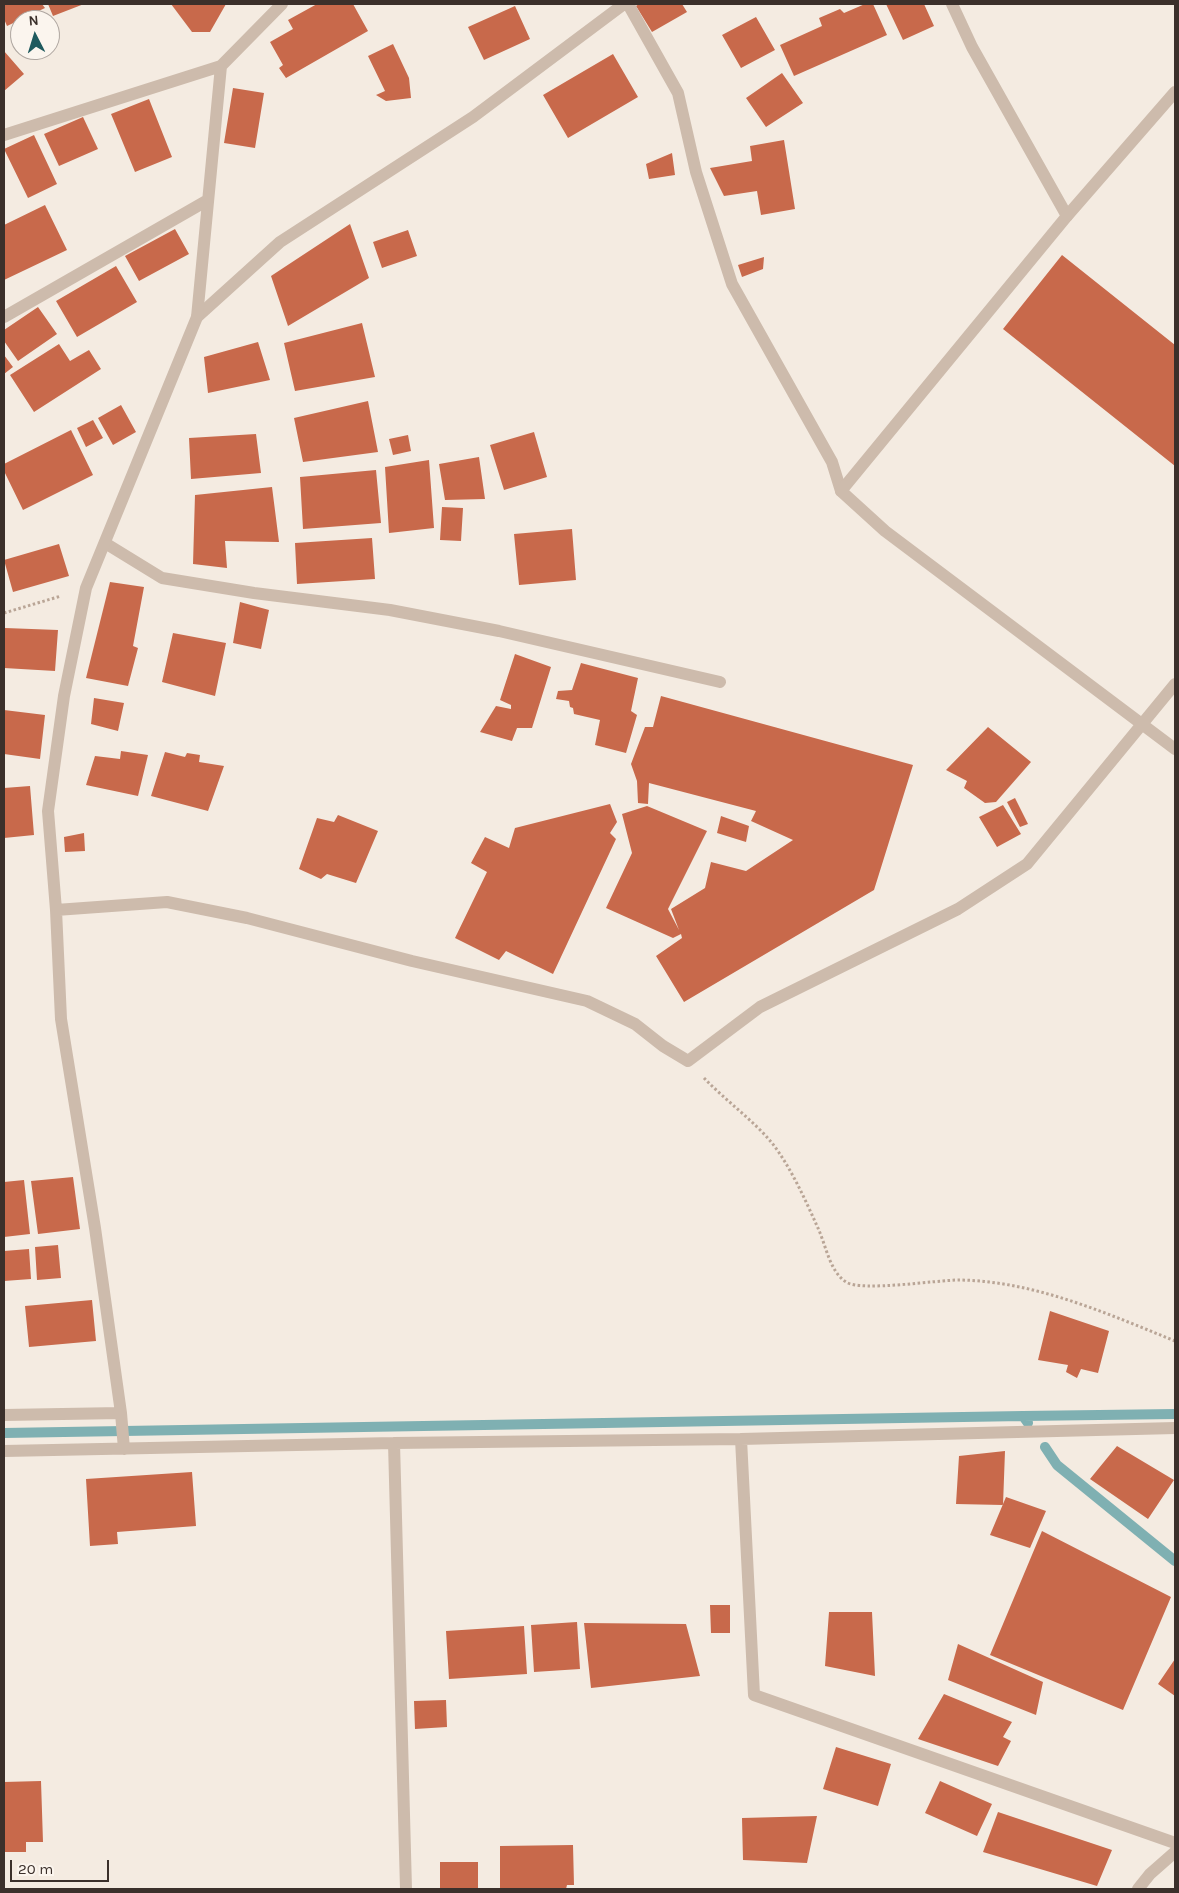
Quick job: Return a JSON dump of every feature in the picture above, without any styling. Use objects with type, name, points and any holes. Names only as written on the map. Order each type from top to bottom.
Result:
[{"type":"street","points":[[4,136],[220,66],[282,4]]},
{"type":"street","points":[[197,317],[280,242],[473,117],[624,4]]},
{"type":"street","points":[[628,4],[678,93],[696,172],[732,284],[832,462],[841,491],[885,531],[1175,748]]},
{"type":"street","points":[[952,4],[972,46],[1068,216]]},
{"type":"street","points":[[123,1445],[121,1417],[95,1228],[61,1019],[56,910],[48,811],[64,696],[86,588],[197,317],[220,66]]},
{"type":"street","points":[[841,491],[1068,216],[1175,92]]},
{"type":"street","points":[[4,316],[208,200]]},
{"type":"street","points":[[105,543],[162,578],[254,593],[390,610],[499,631],[720,682]]},
{"type":"street","points":[[56,910],[167,902],[247,918],[412,961],[587,1001],[635,1024],[663,1046],[688,1061],[760,1007],[958,908],[1027,864],[1175,684]]},
{"type":"street","points":[[4,1416],[121,1417]]},
{"type":"street","points":[[4,1452],[123,1445],[741,1439],[1175,1428]]},
{"type":"street","points":[[741,1439],[754,1695],[1175,1843]]},
{"type":"street","points":[[394,1443],[406,1889]]},
{"type":"street","points":[[1138,1889],[1150,1874],[1175,1852]]},
{"type":"path","points":[[4,613],[86,588]]},
{"type":"path","points":[[688,1061],[719,1094],[771,1143],[787,1167],[818,1226],[837,1274],[848,1284],[874,1286],[959,1280],[1021,1286],[1105,1313],[1175,1341]]},
{"type":"building","points":[[4,4],[42,4],[45,8],[41,10],[10,10],[10,25],[7,26],[4,19]]},
{"type":"building","points":[[48,4],[84,4],[60,13],[60,10],[50,10]]},
{"type":"building","points":[[171,4],[226,4],[210,32],[192,32]]},
{"type":"building","points":[[317,4],[353,4],[368,31],[286,78],[279,68],[283,65],[270,42],[293,29],[288,20]]},
{"type":"building","points":[[639,4],[682,4],[687,12],[652,32],[636,6]]},
{"type":"building","points":[[865,4],[873,4],[887,35],[794,76],[780,45],[822,26],[819,18],[840,9],[844,13]]},
{"type":"building","points":[[886,4],[924,4],[934,26],[903,40]]},
{"type":"building","points":[[515,6],[530,39],[484,60],[468,27]]},
{"type":"building","points":[[756,17],[775,50],[741,68],[722,35]]},
{"type":"building","points":[[393,44],[409,78],[411,98],[386,101],[376,95],[385,91],[368,56]]},
{"type":"building","points":[[4,51],[24,74],[4,91]]},
{"type":"building","points":[[613,54],[638,97],[568,138],[543,95]]},
{"type":"building","points":[[782,73],[803,103],[766,127],[746,98]]},
{"type":"building","points":[[233,88],[264,93],[255,148],[224,143]]},
{"type":"building","points":[[149,99],[172,157],[135,172],[111,114]]},
{"type":"building","points":[[83,117],[98,149],[59,166],[44,134]]},
{"type":"building","points":[[34,135],[57,184],[28,198],[4,149]]},
{"type":"building","points":[[784,140],[795,209],[761,215],[757,191],[724,196],[710,168],[752,161],[750,146]]},
{"type":"building","points":[[672,153],[675,175],[649,179],[646,164]]},
{"type":"building","points":[[45,205],[67,250],[4,280],[4,225]]},
{"type":"building","points":[[350,224],[369,278],[288,326],[271,276]]},
{"type":"building","points":[[175,229],[189,254],[139,281],[125,256]]},
{"type":"building","points":[[408,230],[417,256],[382,268],[373,242]]},
{"type":"building","points":[[1062,255],[1175,345],[1175,466],[1003,329]]},
{"type":"building","points":[[764,257],[763,269],[742,277],[738,265]]},
{"type":"building","points":[[116,266],[137,302],[77,337],[56,301]]},
{"type":"building","points":[[38,307],[57,334],[18,361],[4,341],[4,330]]},
{"type":"building","points":[[362,323],[375,377],[295,391],[284,343]]},
{"type":"building","points":[[258,342],[270,380],[208,393],[204,357]]},
{"type":"building","points":[[59,344],[70,361],[89,350],[101,369],[34,412],[10,375]]},
{"type":"building","points":[[4,355],[13,367],[4,374]]},
{"type":"building","points":[[368,401],[378,452],[303,462],[294,418]]},
{"type":"building","points":[[121,405],[136,432],[113,445],[98,418]]},
{"type":"building","points":[[93,420],[103,438],[86,447],[77,428]]},
{"type":"building","points":[[71,430],[93,475],[23,510],[4,471],[4,464]]},
{"type":"building","points":[[534,432],[547,477],[504,490],[490,445]]},
{"type":"building","points":[[256,434],[261,473],[191,479],[189,438]]},
{"type":"building","points":[[408,435],[411,451],[393,455],[389,439]]},
{"type":"building","points":[[479,457],[485,499],[445,500],[439,464]]},
{"type":"building","points":[[429,460],[434,528],[389,533],[385,467]]},
{"type":"building","points":[[376,470],[381,523],[303,529],[300,477]]},
{"type":"building","points":[[272,487],[279,542],[225,541],[227,568],[193,564],[195,495]]},
{"type":"building","points":[[442,507],[463,508],[461,541],[440,540]]},
{"type":"building","points":[[572,529],[576,580],[519,585],[514,534]]},
{"type":"building","points":[[372,538],[375,579],[297,584],[295,543]]},
{"type":"building","points":[[59,544],[69,576],[13,592],[4,560]]},
{"type":"building","points":[[110,582],[144,587],[133,646],[138,648],[128,686],[86,678]]},
{"type":"building","points":[[240,602],[269,610],[261,649],[233,643]]},
{"type":"building","points":[[5,628],[58,630],[55,671],[4,668]]},
{"type":"building","points":[[173,633],[226,643],[215,696],[162,682]]},
{"type":"building","points":[[515,654],[551,667],[532,728],[517,728],[512,741],[480,732],[496,706],[511,709],[511,705],[500,700]]},
{"type":"building","points":[[581,663],[638,678],[631,711],[637,715],[626,753],[595,745],[600,720],[574,714],[569,701],[556,699],[558,691],[572,690]]},
{"type":"building","points":[[661,696],[913,765],[874,890],[684,1002],[656,956],[682,938],[681,934],[673,938],[606,908],[632,853],[622,814],[647,806],[707,831],[668,909],[679,930],[671,909],[705,888],[711,862],[746,871],[793,840],[751,821],[756,811],[649,783],[648,804],[638,803],[637,781],[631,764],[645,727],[653,727]]},
{"type":"building","points":[[94,698],[124,703],[118,731],[91,724]]},
{"type":"building","points":[[4,710],[45,715],[40,759],[4,754]]},
{"type":"building","points":[[988,727],[1031,762],[996,802],[985,803],[964,788],[967,781],[946,770]]},
{"type":"building","points":[[121,751],[148,755],[138,796],[86,785],[95,756],[120,759]]},
{"type":"building","points":[[165,752],[185,757],[187,753],[200,755],[199,762],[224,766],[208,811],[151,796]]},
{"type":"building","points":[[30,786],[34,835],[4,838],[4,788]]},
{"type":"building","points":[[1015,798],[1028,824],[1020,827],[1007,802]]},
{"type":"building","points":[[610,804],[617,822],[610,833],[616,839],[553,974],[506,951],[499,960],[455,938],[487,872],[471,863],[485,837],[509,848],[515,828]]},
{"type":"building","points":[[1003,805],[1021,834],[997,847],[979,817]]},
{"type":"building","points":[[338,815],[378,831],[356,883],[327,874],[321,879],[299,869],[317,818],[334,822]]},
{"type":"building","points":[[721,816],[749,826],[746,842],[717,833]]},
{"type":"building","points":[[84,833],[85,851],[65,852],[64,837]]},
{"type":"building","points":[[73,1177],[80,1229],[38,1234],[31,1181]]},
{"type":"building","points":[[24,1180],[30,1234],[4,1237],[4,1182]]},
{"type":"building","points":[[58,1245],[61,1278],[37,1280],[35,1247]]},
{"type":"building","points":[[29,1249],[31,1279],[4,1281],[4,1251]]},
{"type":"building","points":[[92,1300],[96,1341],[29,1347],[25,1306]]},
{"type":"building","points":[[1050,1311],[1109,1331],[1098,1373],[1081,1369],[1077,1378],[1066,1372],[1068,1365],[1038,1360]]},
{"type":"building","points":[[1117,1446],[1174,1480],[1148,1519],[1090,1479]]},
{"type":"building","points":[[1005,1451],[1003,1505],[956,1504],[959,1456]]},
{"type":"building","points":[[192,1472],[196,1526],[117,1532],[118,1544],[90,1546],[86,1479]]},
{"type":"building","points":[[1006,1497],[1046,1511],[1030,1548],[990,1535]]},
{"type":"building","points":[[1042,1531],[1171,1597],[1123,1710],[990,1655]]},
{"type":"building","points":[[710,1605],[730,1605],[730,1633],[711,1633]]},
{"type":"building","points":[[829,1612],[872,1612],[875,1676],[825,1666]]},
{"type":"building","points":[[577,1622],[580,1669],[534,1672],[531,1625]]},
{"type":"building","points":[[584,1623],[686,1624],[700,1676],[591,1688]]},
{"type":"building","points":[[524,1626],[527,1674],[449,1679],[446,1631]]},
{"type":"building","points":[[958,1644],[1043,1682],[1036,1715],[948,1680]]},
{"type":"building","points":[[1175,1659],[1175,1696],[1158,1684]]},
{"type":"building","points":[[944,1694],[1012,1722],[1003,1737],[1011,1741],[998,1766],[918,1739]]},
{"type":"building","points":[[446,1700],[447,1727],[415,1729],[414,1701]]},
{"type":"building","points":[[836,1747],[891,1764],[878,1806],[823,1789]]},
{"type":"building","points":[[41,1781],[43,1842],[26,1842],[26,1852],[4,1852],[4,1782]]},
{"type":"building","points":[[940,1781],[992,1804],[977,1836],[925,1813]]},
{"type":"building","points":[[998,1812],[1112,1850],[1097,1886],[983,1852]]},
{"type":"building","points":[[817,1816],[807,1863],[743,1860],[742,1818]]},
{"type":"building","points":[[573,1845],[574,1885],[567,1885],[566,1889],[500,1889],[500,1846]]},
{"type":"building","points":[[440,1862],[478,1862],[478,1889],[440,1889]]},
{"type":"waterway","points":[[1023,1416],[1175,1414]]},
{"type":"waterway","points":[[4,1433],[1023,1416],[1028,1423]]},
{"type":"waterway","points":[[1045,1447],[1057,1465],[1175,1561]]}]
